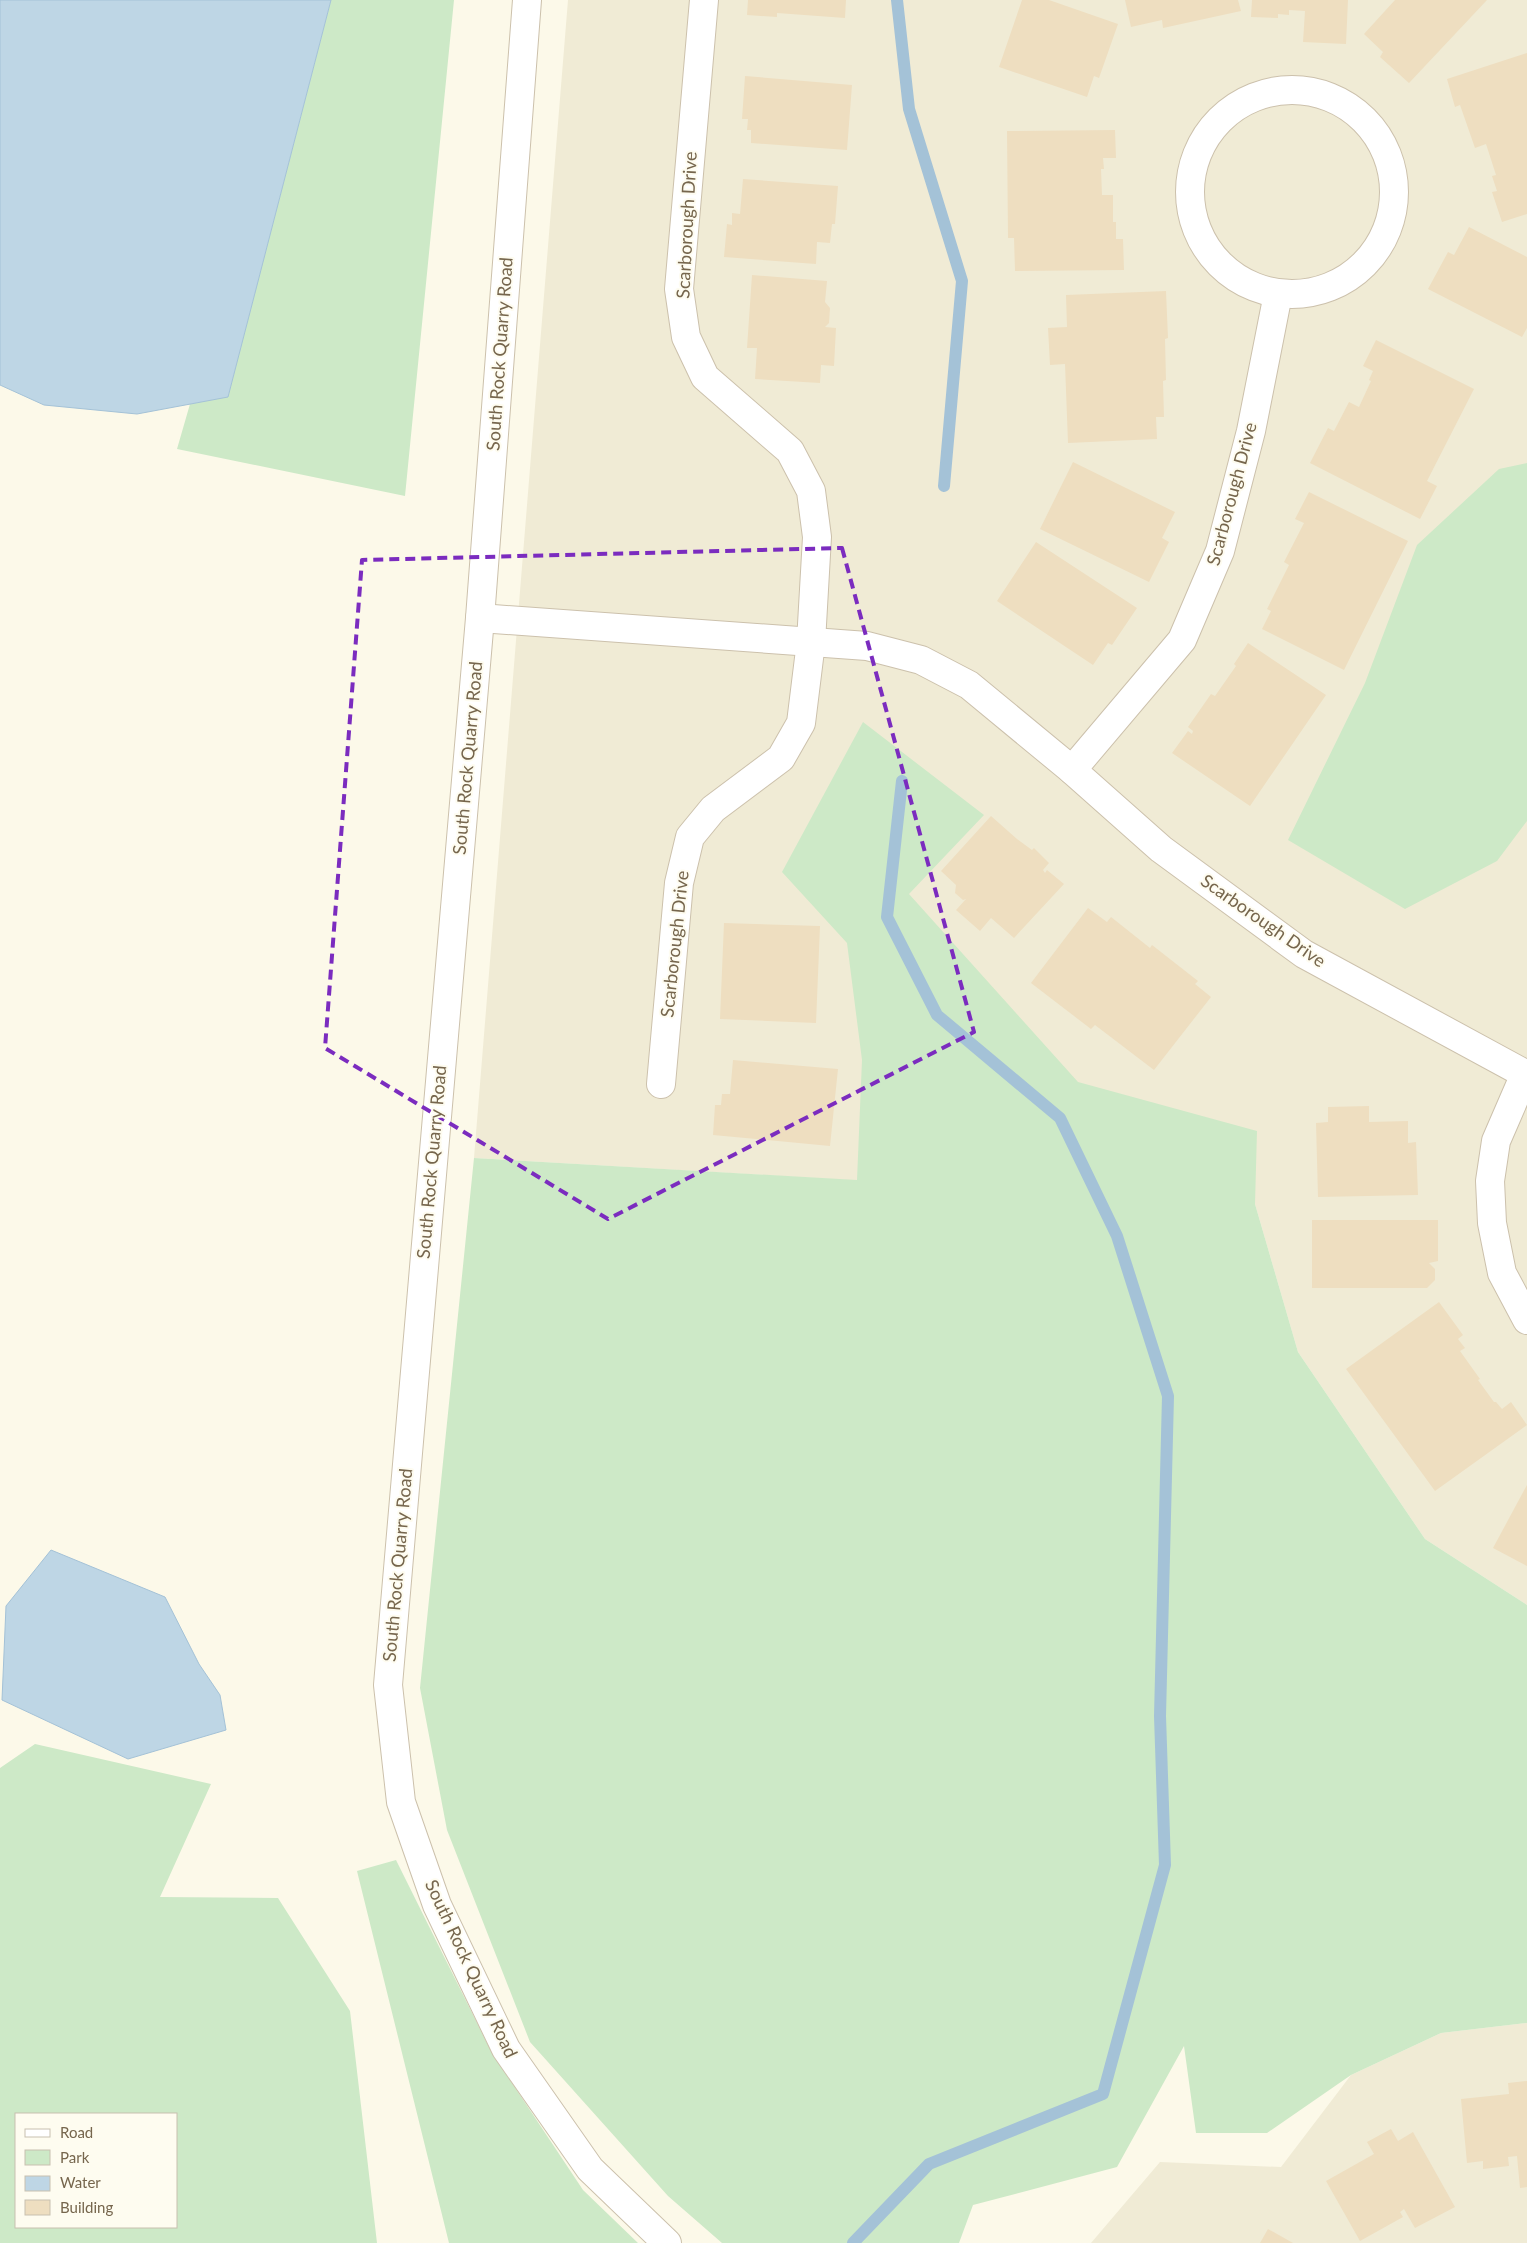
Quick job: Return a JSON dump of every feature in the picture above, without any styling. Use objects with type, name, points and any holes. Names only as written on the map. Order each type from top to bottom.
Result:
[{"type":"street","name":"South Rock Quarry Road","points":[[527,0],[480,618],[388,1685],[401,1802],[436,1905],[506,2049],[590,2169],[667,2243]]},
{"type":"street","name":"Scarborough Drive","points":[[662,1084],[679,883],[690,837],[713,809],[781,758],[801,723],[811,642],[817,537],[811,491],[790,451],[705,377],[686,337],[679,289],[704,0]]},
{"type":"street","points":[[1290,90],[1324,94],[1354,110],[1377,134],[1392,165],[1395,198],[1388,231],[1369,260],[1344,281],[1312,293],[1278,294],[1245,283],[1218,263],[1199,235],[1194,219],[1190,203],[1192,169],[1205,138],[1227,112],[1256,96],[1265,94],[1290,90]]},
{"type":"street","name":"Scarborough Drive","points":[[1072,770],[1182,640],[1220,551],[1251,431],[1278,294]]},
{"type":"street","name":"Scarborough Drive","points":[[480,618],[867,646],[921,660],[969,685],[1072,770],[1161,849],[1304,954],[1526,1074],[1496,1140],[1490,1181],[1492,1223],[1502,1272],[1527,1320]]},
{"type":"highlighted area","points":[[842,548],[974,1032],[608,1219],[325,1048],[362,560]]},
{"type":"shaded area","points":[[568,0],[1527,0],[1527,1605],[1425,1539],[1298,1352],[1255,1204],[474,1158]]},
{"type":"shaded area","points":[[1527,2023],[1527,2243],[1091,2243],[1160,2162],[1281,2167],[1351,2075],[1441,2033]]},
{"type":"green space","points":[[331,0],[454,0],[405,496],[177,449],[190,404],[228,396]]},
{"type":"green space","points":[[1527,463],[1527,821],[1497,861],[1405,909],[1288,840],[1365,683],[1417,545],[1499,469]]},
{"type":"green space","points":[[863,722],[984,815],[909,894],[1078,1082],[1257,1131],[1255,1204],[1298,1352],[1425,1539],[1527,1605],[1527,2023],[1441,2033],[1351,2075],[1267,2133],[1196,2133],[1184,2046],[1117,2167],[973,2205],[959,2243],[722,2243],[668,2196],[530,2042],[447,1830],[420,1688],[474,1158],[857,1180],[862,1060],[847,943],[782,872]]},
{"type":"green space","points":[[35,1744],[211,1784],[160,1897],[278,1898],[350,2011],[377,2243],[0,2243],[0,1768]]},
{"type":"green space","points":[[396,1860],[492,2053],[583,2190],[638,2243],[449,2243],[357,1871]]},
{"type":"water","points":[[0,0],[331,0],[228,397],[137,414],[44,405],[0,385]]},
{"type":"water","points":[[51,1550],[165,1597],[199,1664],[220,1695],[226,1730],[128,1759],[2,1700],[6,1606]]},
{"type":"building","points":[[748,0],[846,0],[845,18],[777,13],[777,17],[747,15]]},
{"type":"building","points":[[1022,0],[1049,0],[1118,24],[1099,78],[1094,76],[1087,97],[999,67]]},
{"type":"building","points":[[1125,0],[1238,0],[1241,11],[1163,28],[1162,20],[1131,27]]},
{"type":"building","points":[[1252,0],[1348,0],[1346,44],[1303,42],[1305,11],[1289,10],[1289,15],[1278,14],[1278,18],[1251,17]]},
{"type":"building","points":[[1395,0],[1487,0],[1409,83],[1380,57],[1383,52],[1364,34]]},
{"type":"building","points":[[1527,53],[1527,214],[1502,222],[1492,192],[1497,191],[1492,176],[1496,175],[1486,144],[1475,148],[1460,105],[1455,107],[1447,79]]},
{"type":"building","points":[[745,76],[852,85],[847,150],[751,143],[751,130],[747,130],[748,119],[742,119]]},
{"type":"building","points":[[1115,130],[1116,158],[1103,158],[1104,169],[1101,169],[1102,195],[1113,195],[1113,222],[1116,222],[1116,239],[1123,239],[1124,270],[1015,271],[1014,238],[1008,238],[1007,131]]},
{"type":"building","points":[[743,179],[838,186],[835,224],[832,224],[830,243],[817,242],[816,264],[724,257],[727,224],[732,225],[732,213],[740,214]]},
{"type":"building","points":[[1469,227],[1527,257],[1527,328],[1522,337],[1428,289],[1448,252],[1454,255]]},
{"type":"building","points":[[752,275],[827,281],[825,302],[830,308],[829,323],[825,327],[836,328],[834,366],[821,365],[820,383],[755,379],[757,348],[747,348]]},
{"type":"building","points":[[1166,291],[1168,338],[1165,339],[1166,380],[1163,381],[1164,417],[1156,417],[1157,439],[1068,443],[1065,364],[1050,365],[1048,328],[1067,327],[1066,295]]},
{"type":"building","points":[[1376,340],[1474,389],[1427,481],[1437,486],[1420,519],[1310,463],[1328,428],[1334,431],[1349,402],[1359,407],[1371,381],[1369,380],[1373,371],[1363,366]]},
{"type":"building","points":[[1073,462],[1175,512],[1162,538],[1169,542],[1149,582],[1040,529]]},
{"type":"building","points":[[1309,492],[1408,541],[1344,670],[1262,629],[1271,611],[1267,609],[1289,565],[1284,562],[1304,523],[1295,519]]},
{"type":"building","points":[[1036,542],[1137,608],[1112,645],[1108,643],[1093,665],[997,601]]},
{"type":"building","points":[[1248,643],[1326,695],[1250,806],[1172,753],[1188,731],[1192,734],[1193,731],[1188,727],[1211,694],[1215,696],[1236,666],[1234,664]]},
{"type":"building","points":[[991,816],[1017,839],[1032,850],[1034,848],[1049,863],[1043,870],[1045,873],[1047,870],[1064,884],[1014,938],[991,918],[980,931],[956,910],[966,899],[963,900],[955,893],[956,885],[941,871]]},
{"type":"building","points":[[1088,908],[1107,922],[1111,917],[1150,948],[1152,945],[1198,981],[1195,984],[1211,997],[1154,1070],[1095,1025],[1091,1029],[1031,983]]},
{"type":"building","points":[[724,923],[820,926],[816,1023],[720,1019]]},
{"type":"building","points":[[733,1060],[838,1069],[830,1146],[713,1135],[715,1105],[721,1105],[722,1094],[730,1094]]},
{"type":"building","points":[[1369,1106],[1369,1122],[1408,1121],[1408,1143],[1416,1142],[1418,1195],[1318,1197],[1316,1123],[1328,1122],[1328,1107]]},
{"type":"building","points":[[1312,1220],[1438,1220],[1438,1261],[1429,1263],[1435,1269],[1435,1280],[1427,1288],[1312,1288]]},
{"type":"building","points":[[1439,1302],[1463,1335],[1458,1339],[1465,1348],[1460,1351],[1480,1379],[1478,1380],[1494,1402],[1502,1409],[1511,1402],[1527,1425],[1435,1491],[1346,1369]]},
{"type":"building","points":[[1527,1485],[1527,1566],[1493,1548]]},
{"type":"building","points":[[1527,2081],[1527,2187],[1520,2188],[1517,2156],[1508,2157],[1509,2166],[1483,2169],[1483,2161],[1467,2163],[1461,2099],[1509,2094],[1508,2083]]},
{"type":"building","points":[[1391,2129],[1398,2141],[1413,2132],[1455,2207],[1415,2228],[1404,2209],[1400,2212],[1403,2217],[1360,2241],[1326,2181],[1374,2154],[1367,2142]]},
{"type":"building","points":[[1268,2229],[1293,2243],[1260,2243]]},
{"type":"waterway","points":[[897,0],[909,109],[962,281],[944,486]]},
{"type":"waterway","points":[[853,2243],[929,2164],[1103,2094],[1165,1865],[1160,1716],[1168,1396],[1117,1236],[1060,1118],[937,1015],[887,917],[902,781]]}]
